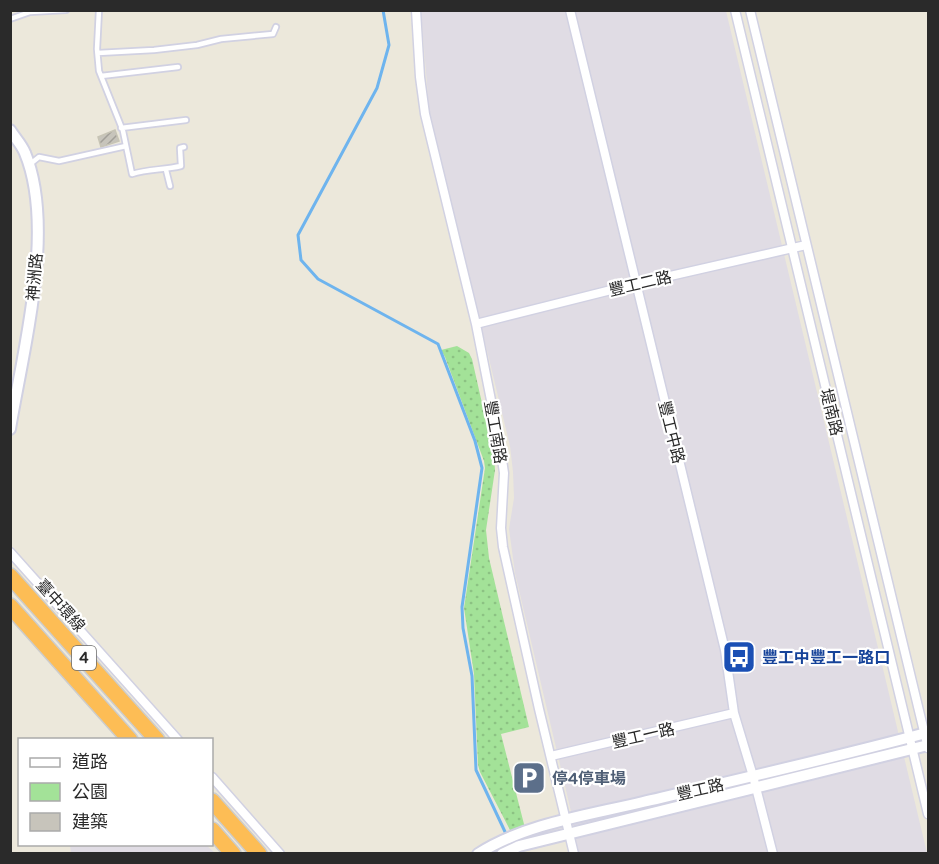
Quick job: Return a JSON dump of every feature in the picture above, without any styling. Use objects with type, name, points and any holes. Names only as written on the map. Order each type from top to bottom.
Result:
[{"type":"highway","name":"臺中環線","points":[[10,576],[155,738]]},
{"type":"highway","name":"4","points":[[10,606],[128,738]]},
{"type":"highway","points":[[213,802],[259,854]]},
{"type":"highway","points":[[213,831],[233,854]]},
{"type":"street","name":"豐工南路","points":[[416,10],[425,114],[476,324],[504,472],[501,528],[503,547],[536,698],[574,854]]},
{"type":"street","name":"豐工中路","points":[[570,10],[725,650],[734,714],[773,854]]},
{"type":"street","name":"堤南路","points":[[735,10],[928,814]]},
{"type":"street","name":"堤南路","points":[[750,10],[928,746]]},
{"type":"street","name":"神洲路","points":[[10,130],[24,152],[29,165],[36,197],[38,236],[29,326],[10,429]]},
{"type":"street","name":"豐工二路","points":[[476,324],[635,284],[806,245]]},
{"type":"street","points":[[10,552],[175,738]]},
{"type":"street","points":[[10,617],[121,738]]},
{"type":"street","name":"豐工一路","points":[[551,756],[734,714]]},
{"type":"street","name":"豐工路","points":[[510,844],[569,834],[756,788],[912,743],[926,733]]},
{"type":"street","name":"豐工路","points":[[478,854],[510,844],[566,821],[753,776],[912,743],[928,746]]},
{"type":"street","points":[[213,778],[280,854]]},
{"type":"street","points":[[213,837],[227,854]]},
{"type":"lane","points":[[10,18],[30,11],[66,10]]},
{"type":"lane","points":[[99,10],[98,53],[101,76],[122,128],[132,174],[150,169],[166,170],[181,166],[180,148],[184,147]]},
{"type":"lane","points":[[98,53],[154,50],[197,45],[221,39],[273,34],[276,27]]},
{"type":"lane","points":[[101,76],[178,67]]},
{"type":"lane","points":[[122,128],[186,120]]},
{"type":"lane","points":[[29,165],[39,157],[59,161],[126,146]]},
{"type":"lane","points":[[166,170],[170,186]]},
{"type":"shaded area","points":[[421,11],[726,11],[927,853],[578,853],[573,820],[515,573],[509,529],[514,498],[510,446],[429,109]]},
{"type":"shaded area","points":[[70,846],[207,846],[215,853],[71,853]]},
{"type":"green space","points":[[457,346],[469,353],[472,359],[494,456],[495,470],[486,530],[489,558],[529,727],[501,734],[525,828],[511,832],[478,765],[474,674],[464,608],[485,468],[441,350]]},
{"type":"building","points":[[115,130],[119,141],[101,147],[98,137]]},
{"type":"waterway","points":[[383,10],[389,45],[377,88],[298,235],[301,260],[318,279],[438,344],[475,441],[482,468],[462,607],[463,628],[472,676],[476,770],[507,836]]},
{"type":"place","name":"豐工中豐工一路口","points":[[739,657]]},
{"type":"place","name":"停4停車場","points":[[529,778]]}]
